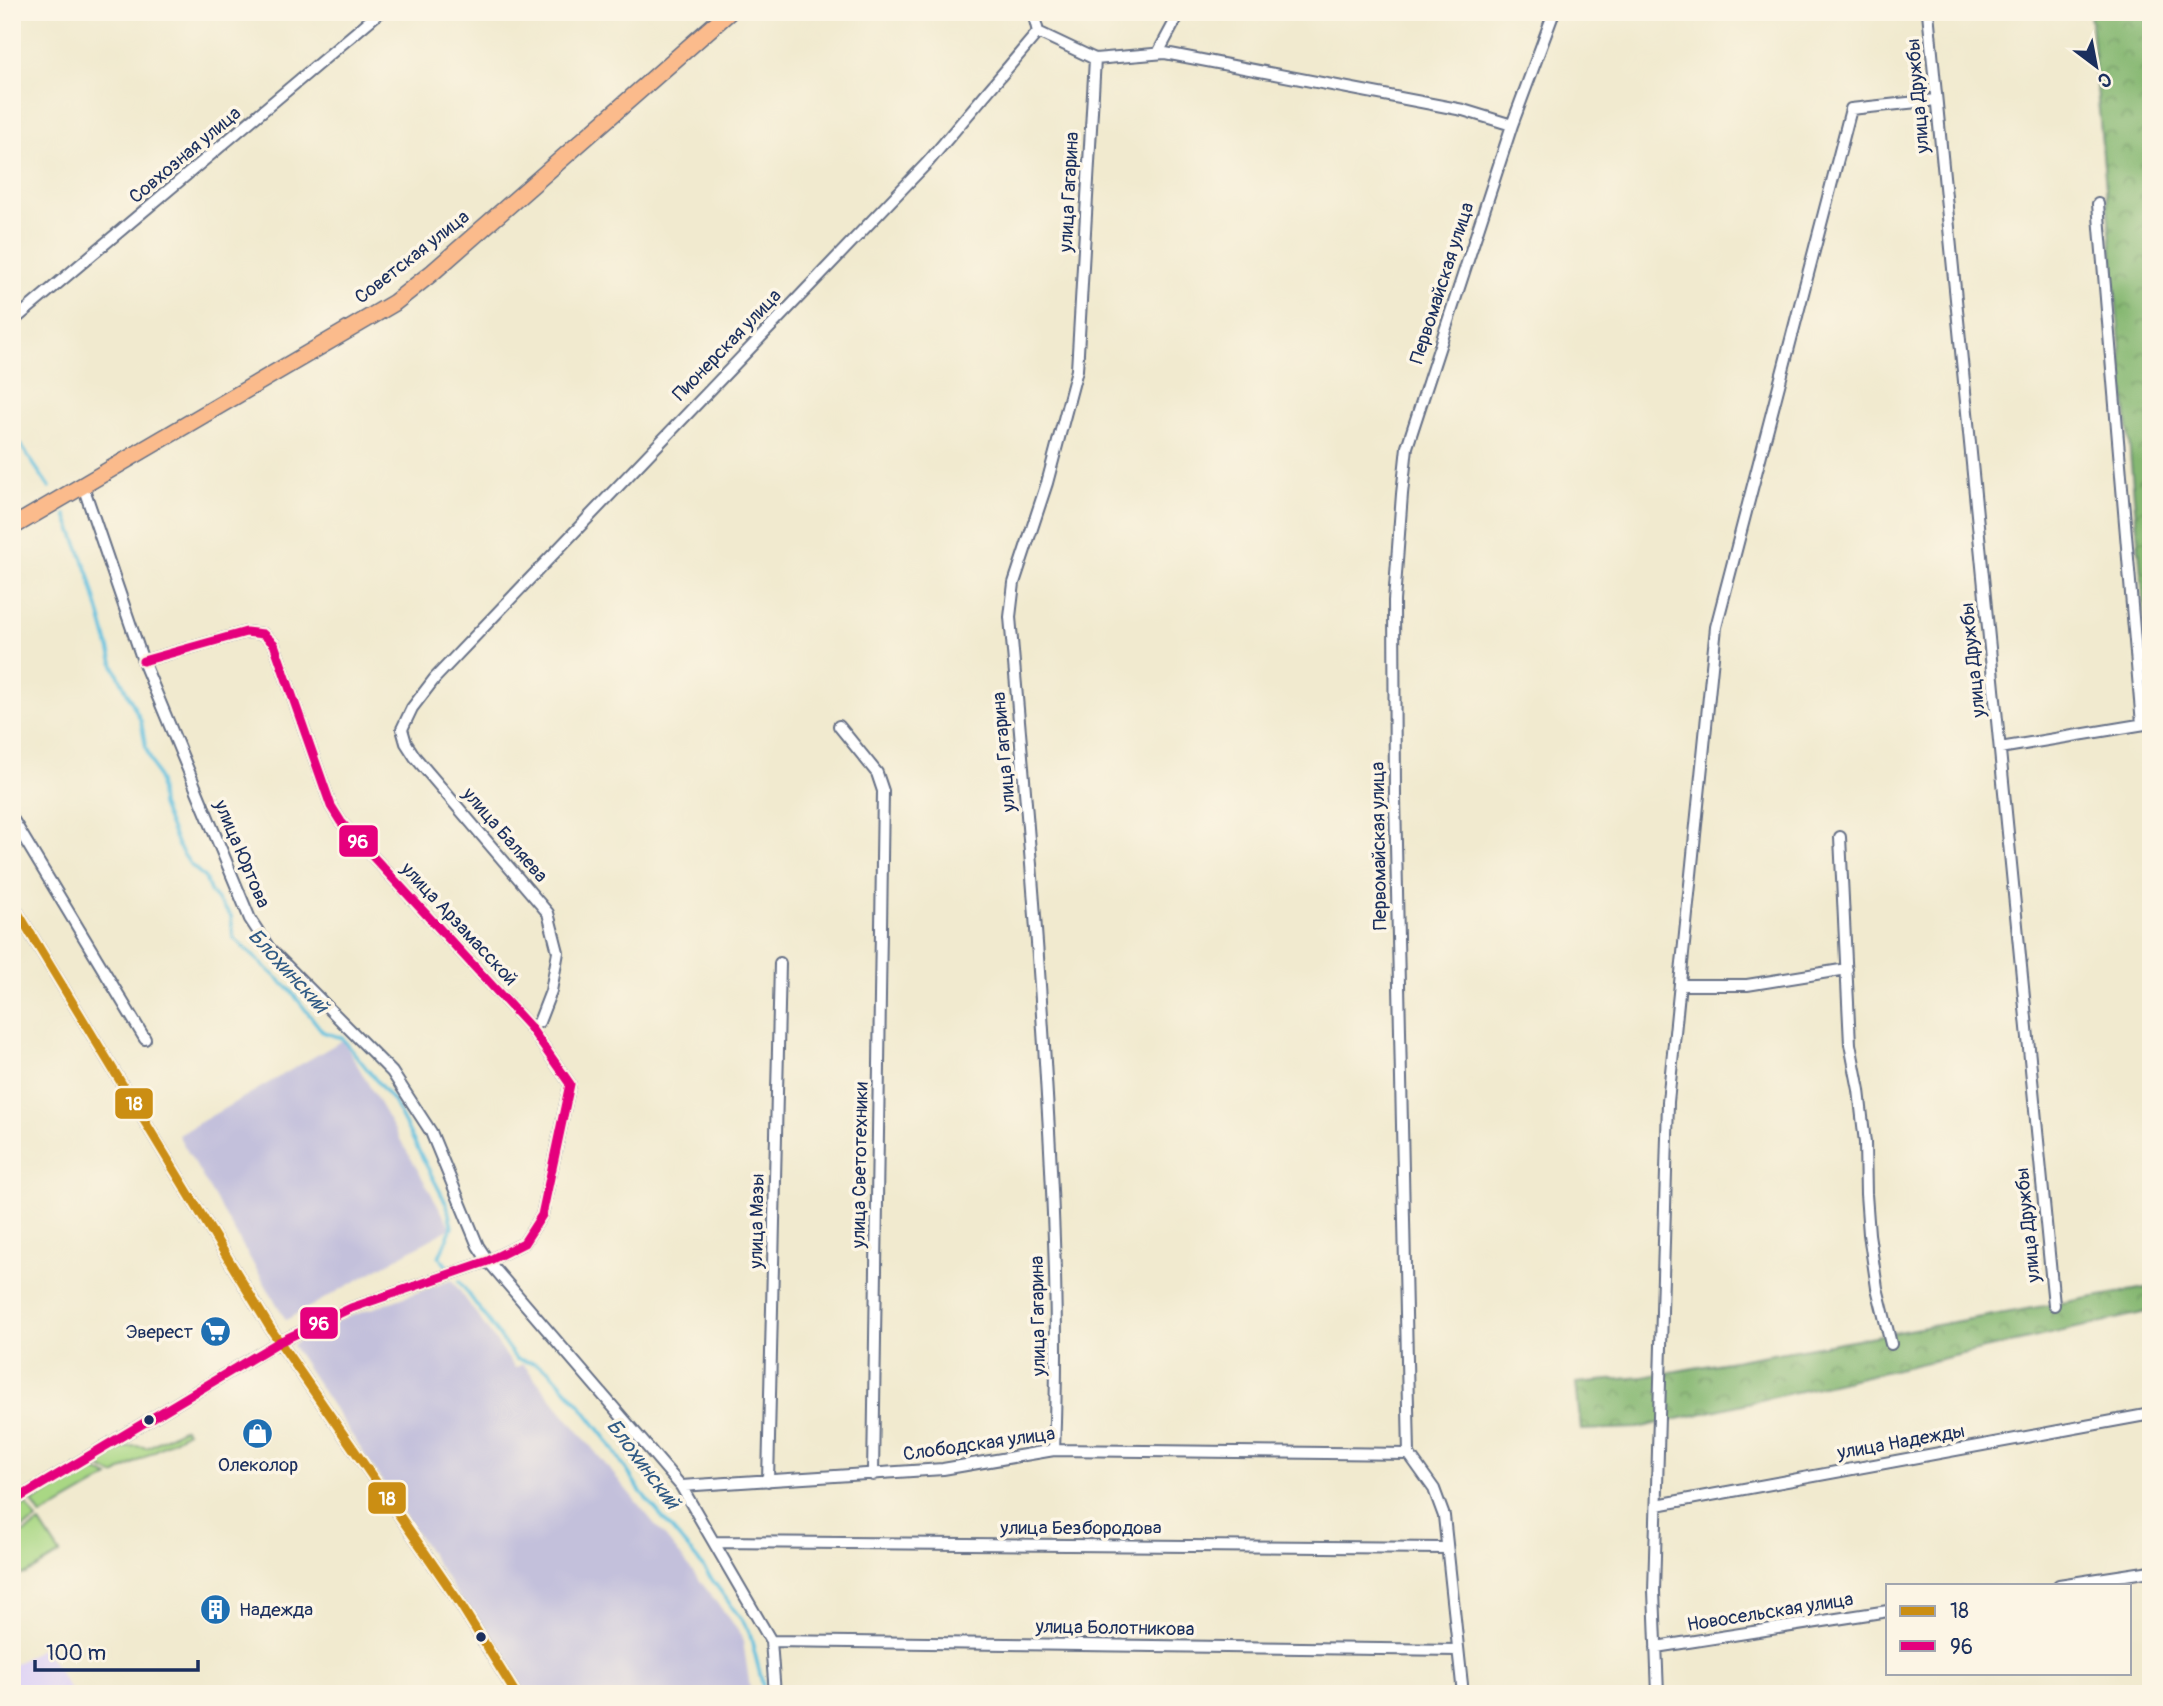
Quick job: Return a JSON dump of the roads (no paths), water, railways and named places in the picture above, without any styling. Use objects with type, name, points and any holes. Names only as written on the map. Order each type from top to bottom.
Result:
[{"type":"main road","name":"Советская улица","points":[[12,527],[394,303],[454,254],[729,12]]},
{"type":"street","name":"Совхозная улица","points":[[12,323],[380,12]]},
{"type":"street","points":[[1033,12],[1038,32],[1095,59],[1158,53],[1462,110],[1512,125]]},
{"type":"street","points":[[1158,53],[1180,12]]},
{"type":"street","name":"Первомайская улица","points":[[1409,1454],[1395,797],[1394,601],[1402,494],[1407,447],[1512,125],[1554,12]]},
{"type":"street","name":"улица Дружбы","points":[[1928,12],[2054,1305]]},
{"type":"street","name":"Пионерская улица","points":[[435,678],[928,162],[1038,32]]},
{"type":"street","name":"улица Гагарина","points":[[1054,1450],[1057,1383],[1053,1196],[1037,921],[1010,617],[1014,583],[1047,483],[1077,370],[1095,59]]},
{"type":"street","points":[[1658,1694],[1654,1591],[1668,1102],[1716,627],[1851,109],[1936,100]]},
{"type":"street","points":[[2000,748],[2146,724],[2098,204]]},
{"type":"street","name":"улица Юртова","points":[[83,486],[143,661],[250,919],[269,948],[391,1072],[431,1132],[478,1246],[681,1486],[771,1642]]},
{"type":"street","name":"улица Арзамасской","points":[[12,1502],[279,1342],[351,1308],[488,1261],[524,1243],[542,1215],[570,1084],[530,1027],[341,822],[331,806],[274,644],[263,635],[246,632],[143,661]]},
{"type":"street","name":"улица Баляева","points":[[435,678],[412,708],[402,729],[406,743],[548,913],[558,952],[551,991],[539,1022],[530,1027]]},
{"type":"street","name":"улица Светотехники","points":[[839,726],[877,773],[883,791],[873,1475]]},
{"type":"street","points":[[12,818],[145,1039]]},
{"type":"street","points":[[1840,837],[1850,1044],[1860,1090],[1864,1129],[1869,1234],[1877,1288],[1891,1344]]},
{"type":"street","points":[[12,903],[279,1342],[459,1602],[516,1694]]},
{"type":"street","name":"улица Мазы","points":[[768,1481],[780,963]]},
{"type":"street","points":[[1680,985],[1747,985],[1847,968]]},
{"type":"street","name":"улица Надежды","points":[[1657,1505],[2151,1414]]},
{"type":"street","name":"Слободская улица","points":[[681,1486],[943,1469],[1054,1450],[1409,1454]]},
{"type":"street","points":[[1409,1454],[1434,1489],[1444,1516],[1463,1694]]},
{"type":"street","name":"улица Безбородова","points":[[714,1542],[1447,1548]]},
{"type":"street","points":[[2066,1584],[2151,1571]]},
{"type":"street","name":"Новосельская улица","points":[[1656,1647],[1886,1611]]},
{"type":"street","points":[[771,1642],[775,1694]]},
{"type":"street","name":"улица Болотникова","points":[[771,1642],[1458,1650]]},
{"type":"waterway","name":"Блохинский","points":[[12,440],[16,438],[49,487]]},
{"type":"waterway","name":"Блохинский","points":[[66,515],[89,575],[114,666],[141,721],[146,748],[159,780],[161,805],[178,846],[190,864],[205,878],[211,893],[231,916],[233,937],[290,990],[323,1032],[342,1038],[393,1101],[447,1205],[452,1227],[439,1257],[448,1267]]},
{"type":"waterway","name":"Блохинский","points":[[459,1281],[516,1359],[549,1370],[580,1405],[608,1441],[640,1491],[697,1559],[749,1630],[765,1694]]},
{"type":"place","name":"Эверест","points":[[216,1332]]},
{"type":"place","name":"Олеколор","points":[[258,1434]]},
{"type":"place","name":"Надежда","points":[[216,1610]]}]
